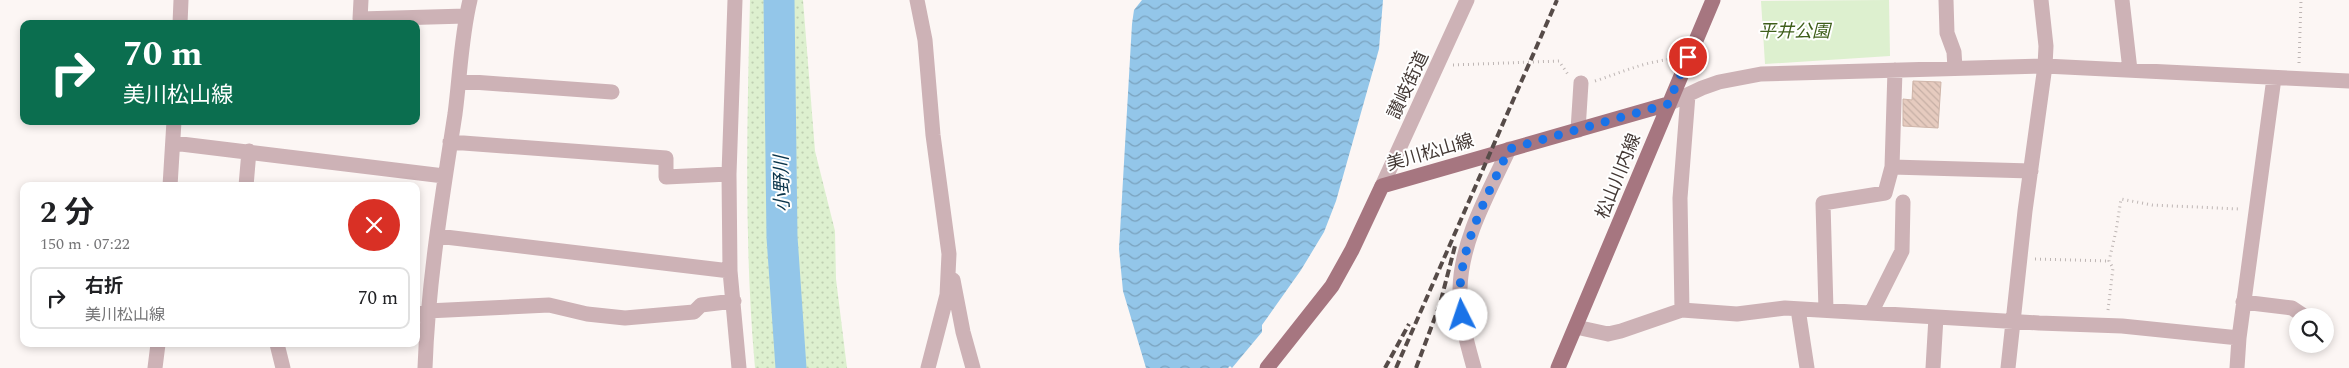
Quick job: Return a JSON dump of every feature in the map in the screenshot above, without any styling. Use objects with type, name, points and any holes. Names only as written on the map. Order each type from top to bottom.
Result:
[{"type":"main road","name":"松山川内線","points":[[1558,368],[1713,0]]},
{"type":"main road","name":"美川松山線","points":[[1267,368],[1332,286],[1352,250],[1382,186],[1668,104]]},
{"type":"street","points":[[180,20],[181,0]]},
{"type":"street","points":[[361,0],[360,19],[466,16]]},
{"type":"street","points":[[425,368],[422,313],[437,236],[444,176],[459,81],[466,16],[470,0]]},
{"type":"street","points":[[735,0],[729,174],[730,271],[739,368]]},
{"type":"street","points":[[917,0],[925,40],[934,135],[949,254],[963,332],[973,368]]},
{"type":"street","name":"讃岐街道","points":[[1382,186],[1467,0]]},
{"type":"street","points":[[1946,0],[1947,33],[1954,52],[1955,68]]},
{"type":"street","points":[[2008,368],[2045,66],[2046,46],[2041,0]]},
{"type":"street","points":[[2122,0],[2130,70]]},
{"type":"street","points":[[1668,104],[1719,82],[1761,74],[2045,66],[2349,81]]},
{"type":"street","points":[[1826,310],[1823,203],[1885,193],[1892,168],[1895,70]]},
{"type":"street","points":[[2236,368],[2238,338],[2274,78]]},
{"type":"street","points":[[459,81],[612,92]]},
{"type":"street","points":[[1578,130],[1581,83]]},
{"type":"street","points":[[1682,310],[1680,198],[1688,95]]},
{"type":"street","points":[[170,182],[174,125]]},
{"type":"street","points":[[450,142],[666,158],[666,177],[729,174]]},
{"type":"street","points":[[173,143],[444,176]]},
{"type":"street","points":[[1474,368],[1462,315],[1460,288],[1466,254],[1476,220],[1509,149]]},
{"type":"street","points":[[246,182],[248,151]]},
{"type":"street","points":[[1892,168],[2031,171]]},
{"type":"street","points":[[1871,313],[1902,251],[1903,202]]},
{"type":"street","points":[[437,236],[730,271]]},
{"type":"street","points":[[928,368],[947,295],[949,254]]},
{"type":"street","points":[[422,313],[549,305],[587,314],[625,318],[694,312],[701,305],[734,301]]},
{"type":"street","points":[[2244,302],[2292,308]]},
{"type":"street","points":[[1576,327],[1608,334],[1682,310],[1737,314],[1785,308],[2014,322],[2106,325],[2238,338]]},
{"type":"street","points":[[1798,309],[1807,368]]},
{"type":"street","points":[[1933,368],[1936,317]]},
{"type":"street","points":[[155,368],[158,347]]},
{"type":"street","points":[[278,347],[283,368]]},
{"type":"path","points":[[2298,79],[2301,0]]},
{"type":"path","points":[[1437,66],[1559,61],[1569,77],[1581,83],[1597,81],[1627,68],[1654,61],[1688,57]]},
{"type":"path","points":[[2106,325],[2113,268],[2109,261],[2121,199],[2152,205],[2256,210]]},
{"type":"path","points":[[2020,258],[2109,261]]},
{"type":"green space","points":[[750,0],[803,0],[815,151],[835,231],[836,279],[847,368],[755,368],[748,230],[747,138]]},
{"type":"green space","name":"平井公園","points":[[1889,0],[1890,56],[1765,64],[1761,1]]},
{"type":"water","points":[[1142,0],[1383,0],[1379,49],[1336,201],[1324,232],[1301,270],[1262,325],[1262,332],[1232,368],[1230,366],[1228,368],[1146,368],[1123,291],[1119,249],[1132,24],[1134,10]]},
{"type":"building","points":[[1913,81],[1941,82],[1938,128],[1903,126],[1903,99],[1912,100]]},
{"type":"waterway","name":"小野川","points":[[779,0],[782,237],[791,368]]},
{"type":"railway","points":[[1396,368],[1557,0]]},
{"type":"railway","points":[[1416,368],[1440,304],[1455,246]]},
{"type":"railway","points":[[1385,368],[1409,324]]},
{"type":"route","points":[[1462,315],[1460,288],[1466,254],[1476,220],[1509,149],[1668,104],[1688,57]]}]
